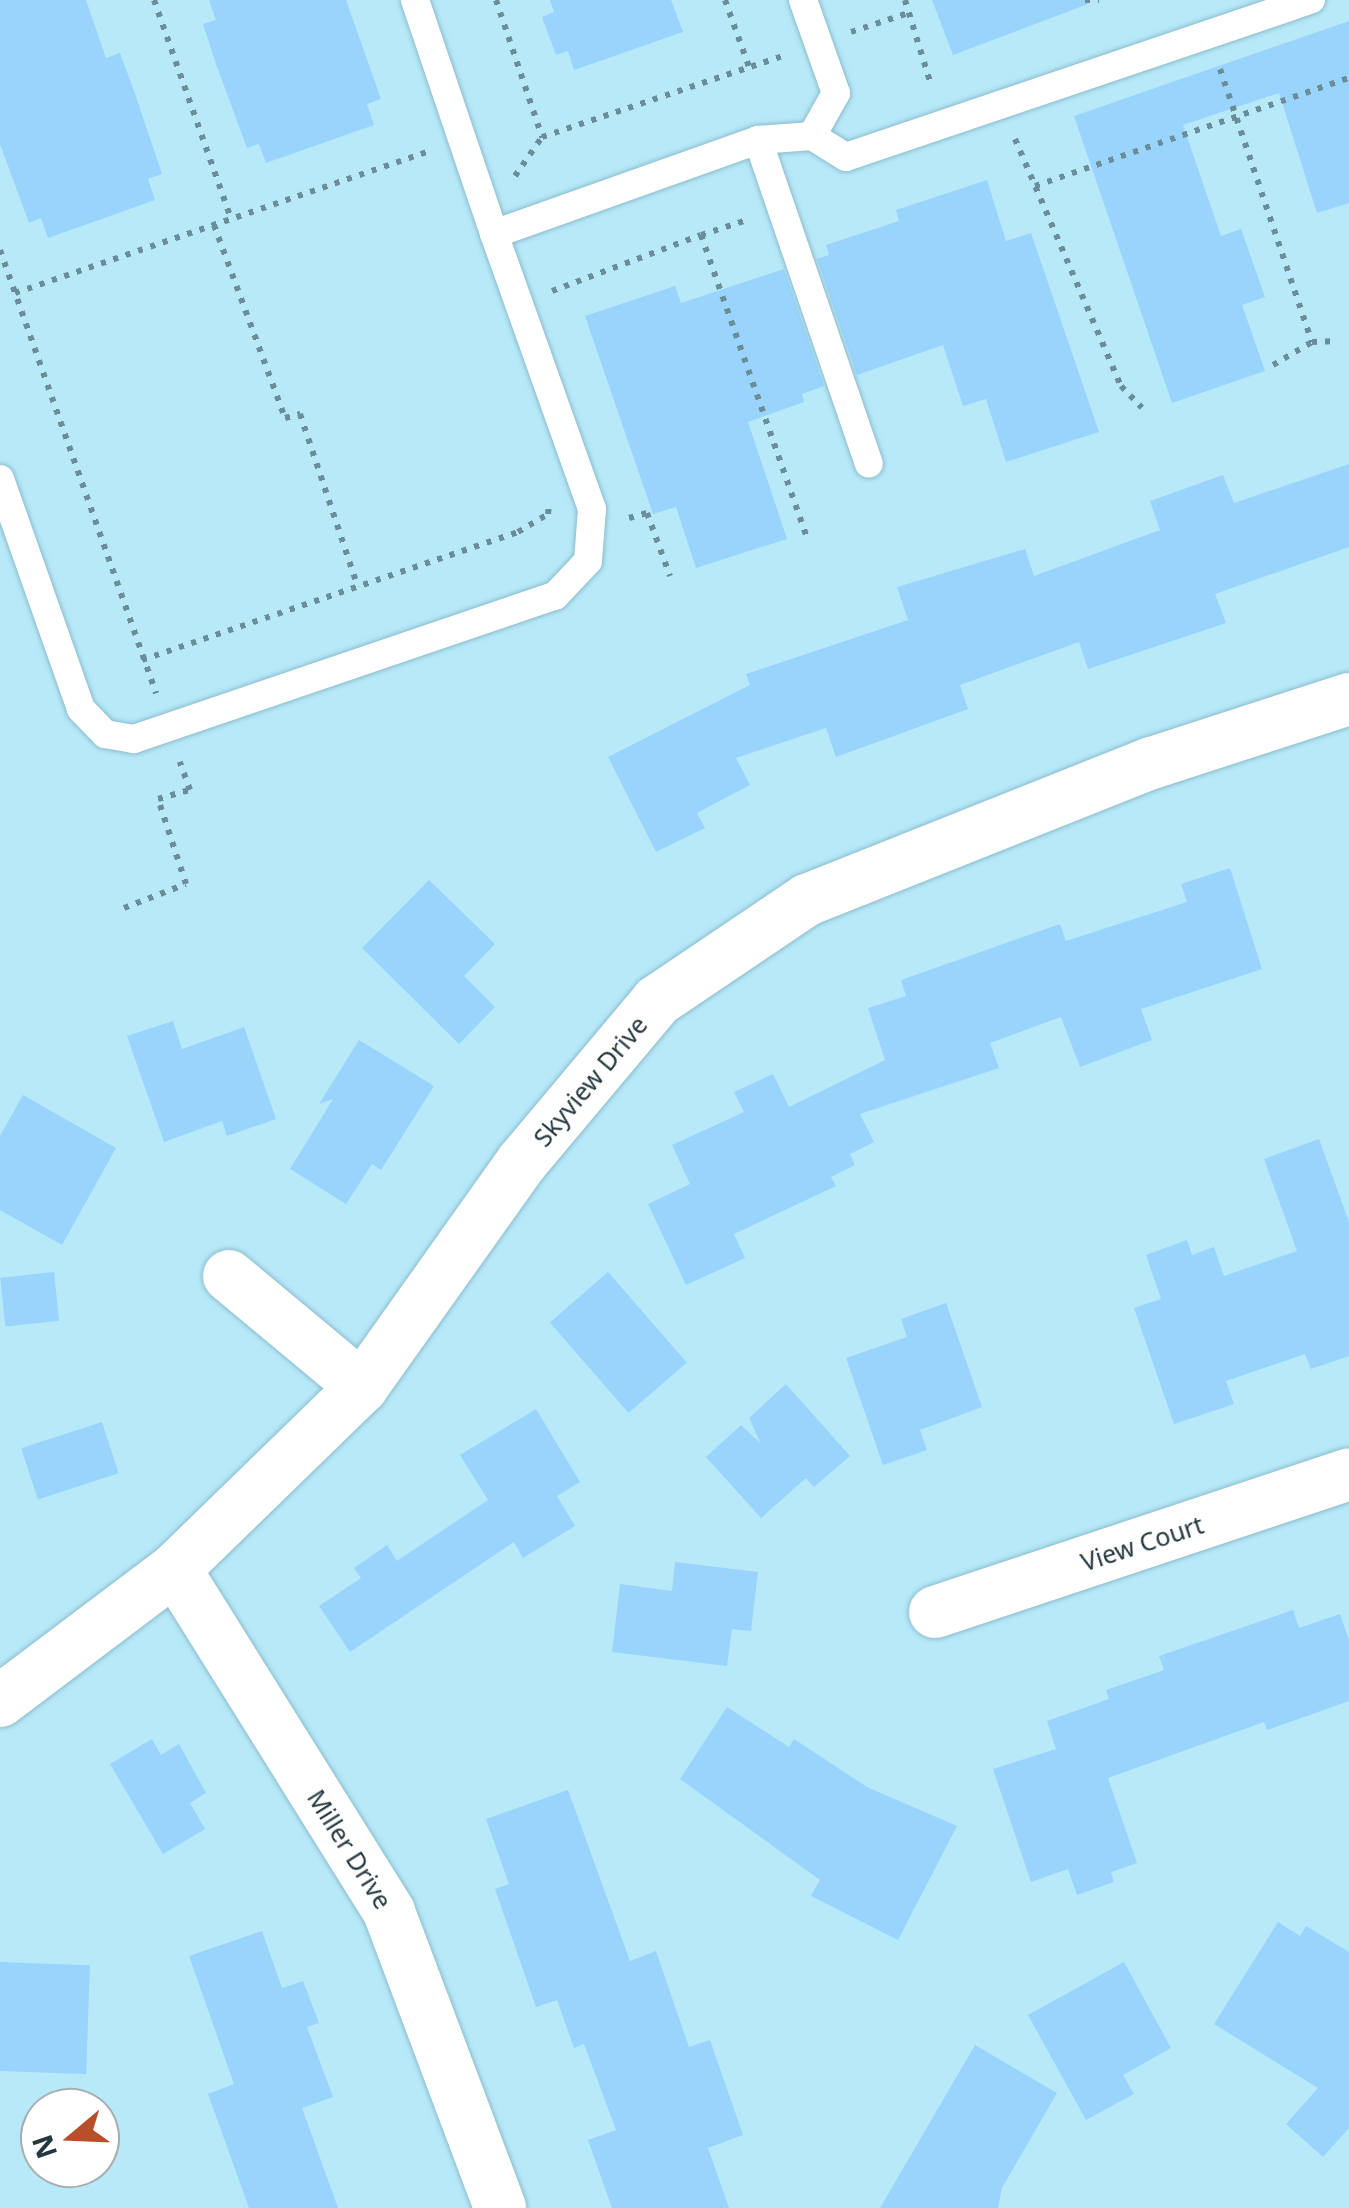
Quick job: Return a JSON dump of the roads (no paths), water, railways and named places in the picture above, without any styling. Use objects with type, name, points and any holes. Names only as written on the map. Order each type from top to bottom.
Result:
[{"type":"street","name":"Skyview Drive","points":[[0,1701],[175,1569],[362,1387],[522,1162],[657,1001],[807,900],[1152,764],[1349,700]]},
{"type":"street","points":[[229,1276],[362,1387]]},
{"type":"street","name":"View Court","points":[[936,1612],[1349,1474]]},
{"type":"street","name":"Miller Drive","points":[[175,1569],[389,1912],[500,2208]]},
{"type":"lane","points":[[0,479],[80,709],[105,734],[134,738],[169,728],[555,596],[588,561],[592,509],[415,0]]},
{"type":"lane","points":[[804,0],[836,92],[812,136]]},
{"type":"lane","points":[[494,234],[758,140],[812,136],[846,158],[1311,0]]},
{"type":"lane","points":[[758,140],[777,210],[869,464]]}]
